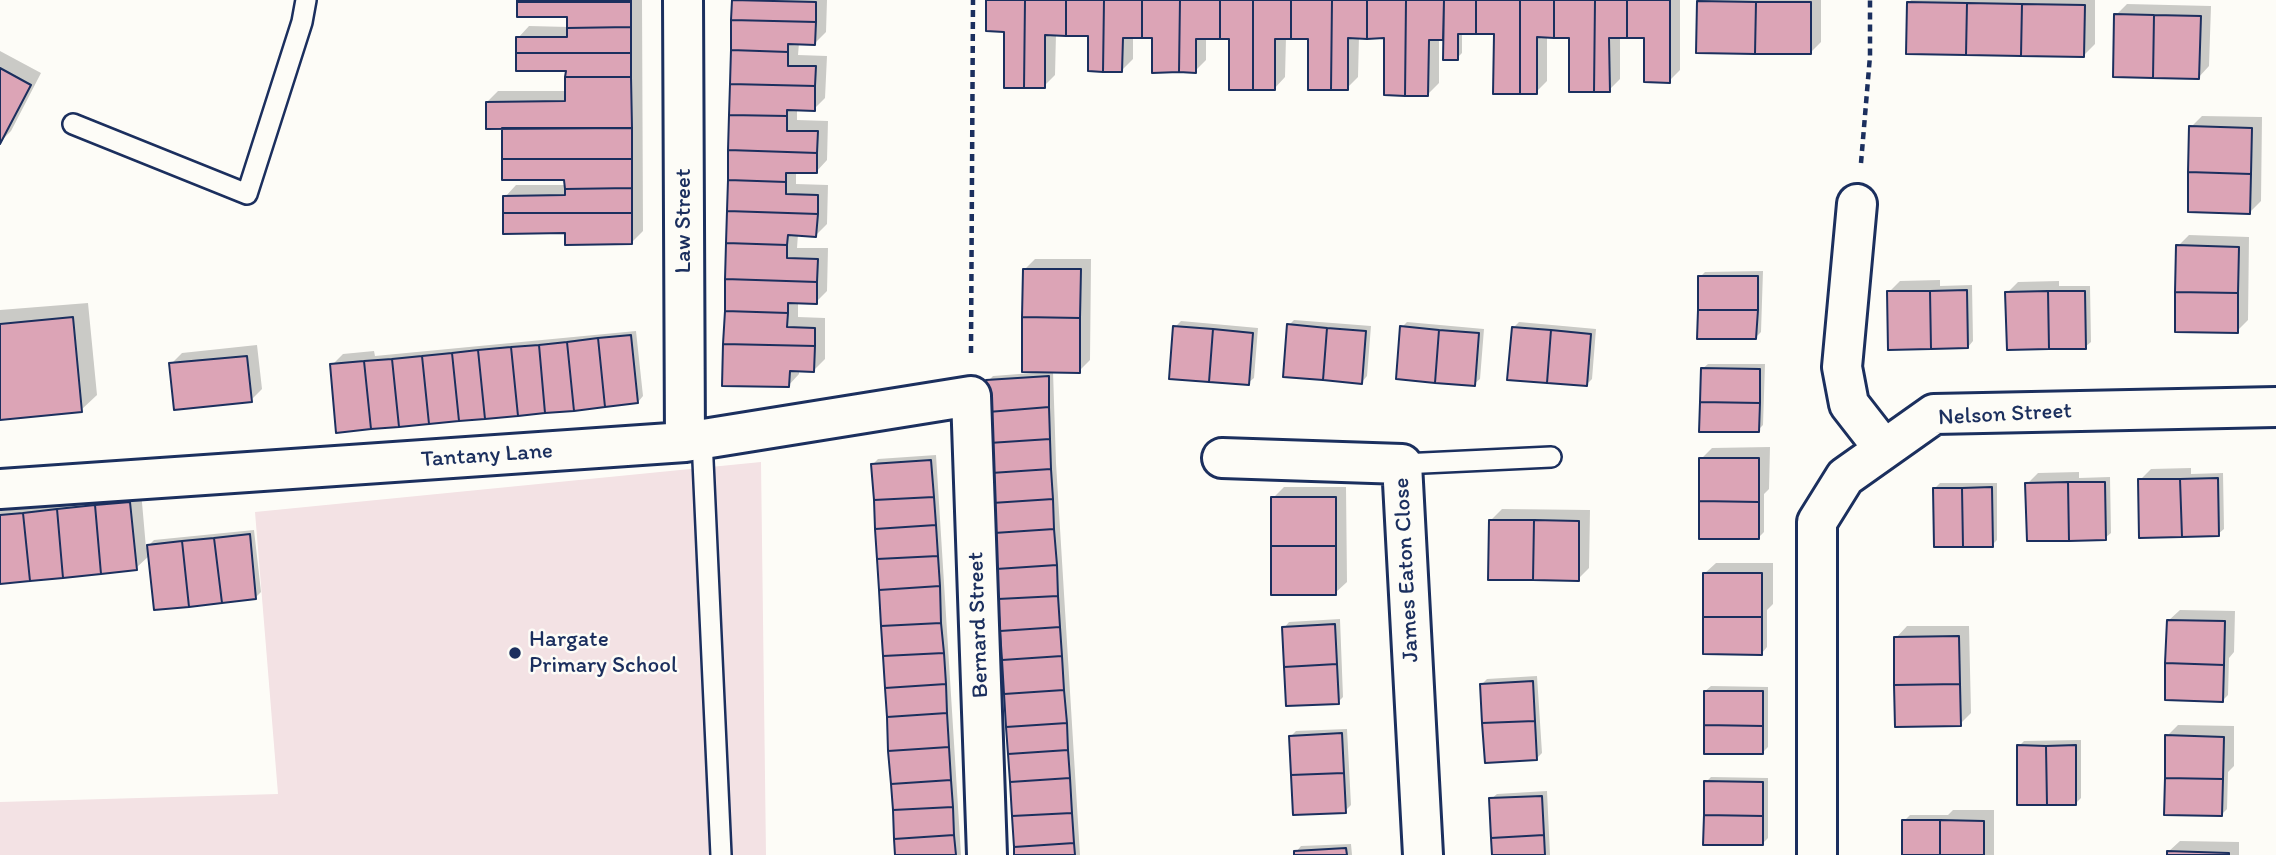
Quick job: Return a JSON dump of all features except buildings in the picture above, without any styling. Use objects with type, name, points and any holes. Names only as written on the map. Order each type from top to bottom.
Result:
[{"type":"street","name":"Law Street","points":[[683,0],[693,441]]},
{"type":"street","points":[[1857,204],[1842,367],[1849,404],[1884,449]]},
{"type":"street","name":"Tantany Lane","points":[[0,489],[693,441],[971,396]]},
{"type":"street","name":"Bernard Street","points":[[971,396],[988,855]]},
{"type":"street","name":"Nelson Street","points":[[1818,855],[1817,522],[1845,477],[1934,414],[2276,407]]},
{"type":"street","name":"James Eaton Close","points":[[1222,458],[1402,464],[1423,855]]},
{"type":"lane","points":[[73,124],[247,194],[302,22],[306,0]]},
{"type":"lane","points":[[693,441],[721,855]]},
{"type":"lane","points":[[1402,464],[1551,457]]},
{"type":"path","points":[[971,396],[973,0]]},
{"type":"path","points":[[1857,204],[1870,56],[1870,0]]},
{"type":"shaded area","name":"Hargate Primary School","points":[[761,462],[766,855],[0,855],[0,802],[278,794],[255,512]]},
{"type":"place","name":"Hargate Primary School","points":[[515,653]]}]
